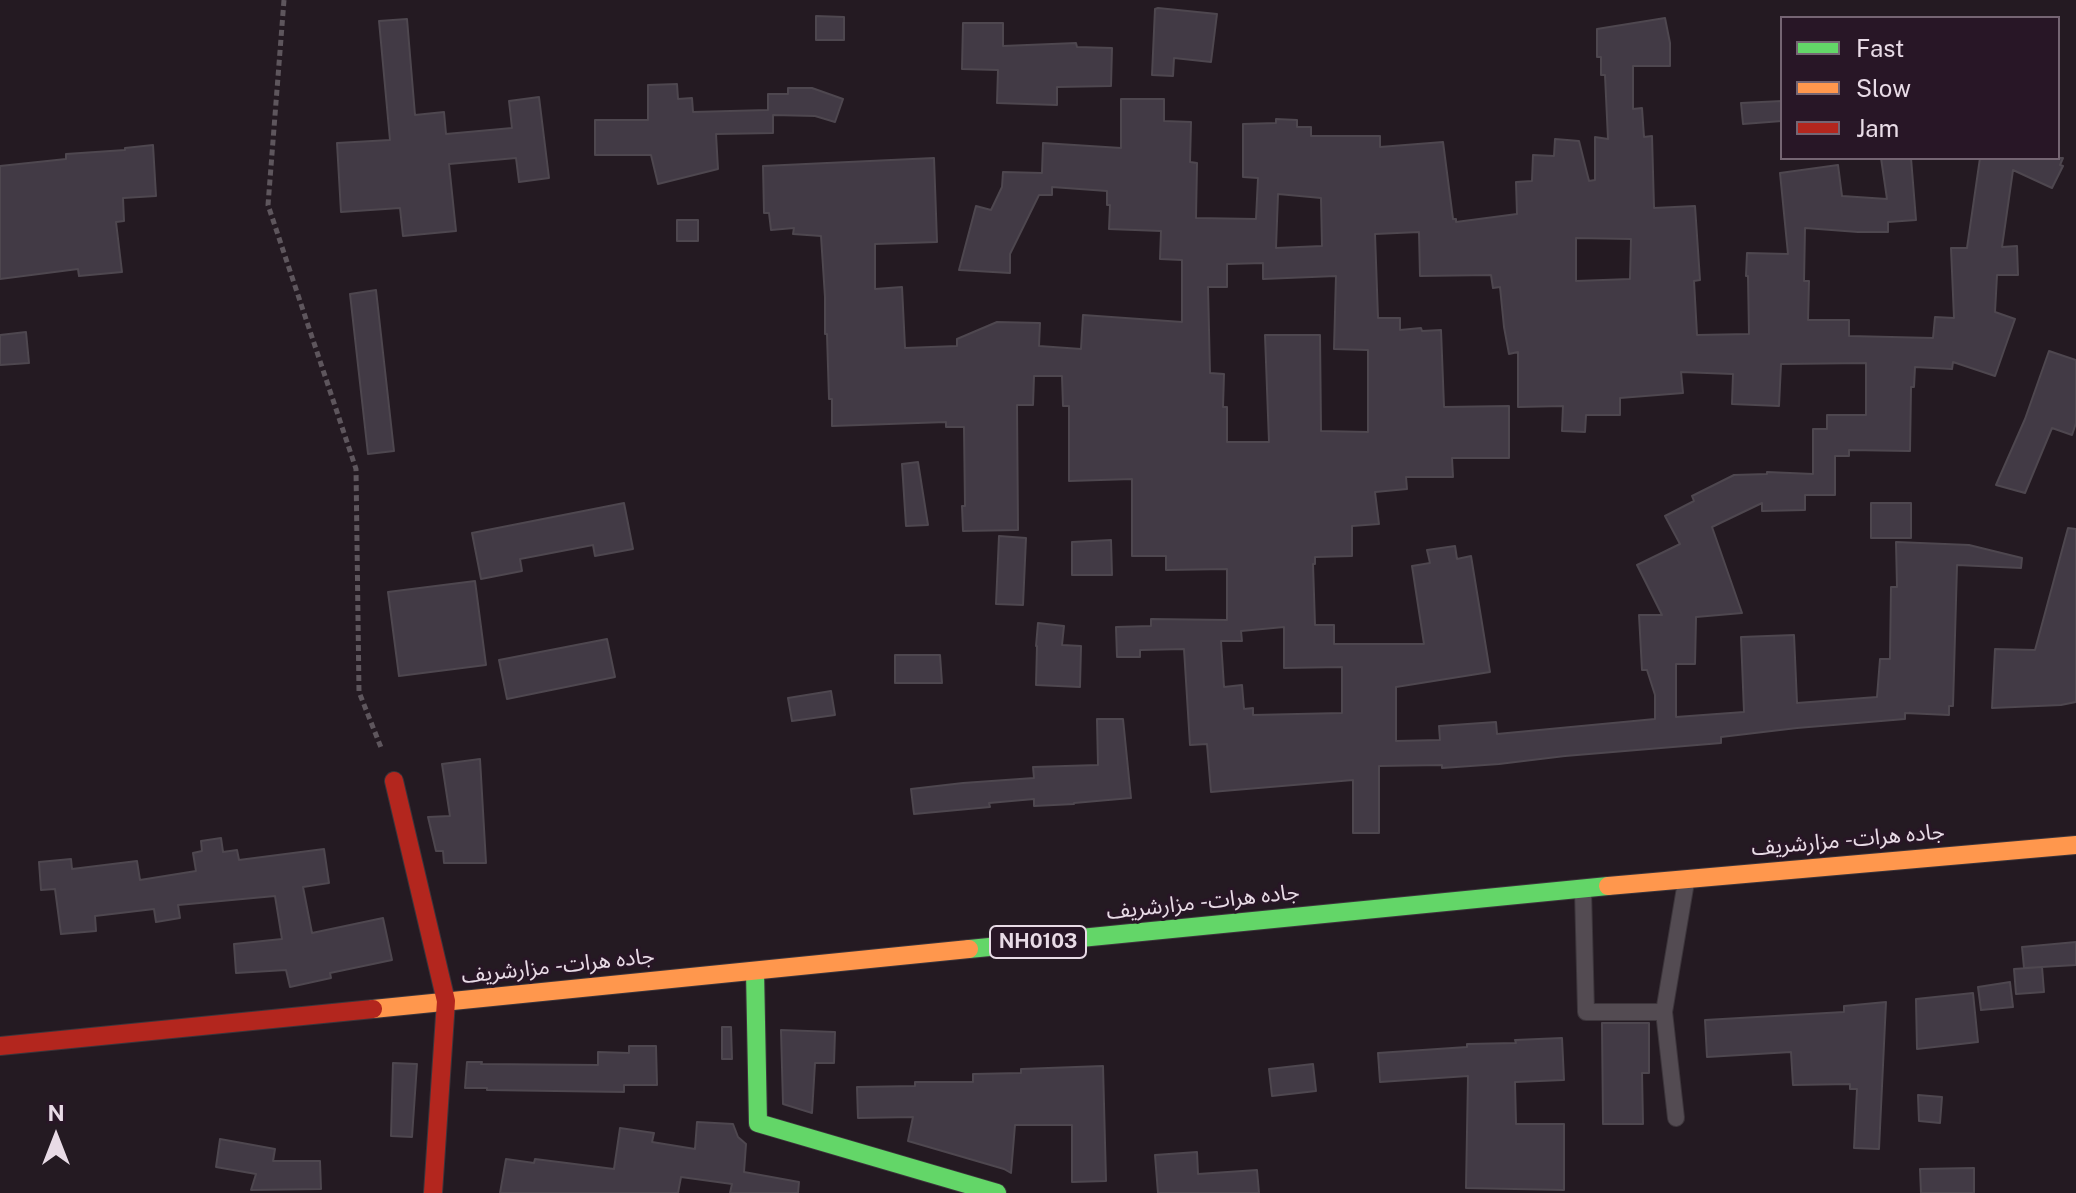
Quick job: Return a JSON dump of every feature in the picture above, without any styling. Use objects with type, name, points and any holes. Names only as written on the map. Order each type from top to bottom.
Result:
[{"type":"main road","points":[[394,781],[446,1001],[433,1193]]},
{"type":"main road","name":"جاده هرات- مزارشریف","points":[[0,1046],[1686,878],[2076,845]]},
{"type":"main road","points":[[755,971],[758,1123],[997,1193]]},
{"type":"lane","points":[[1676,1118],[1664,1012],[1686,878]]},
{"type":"lane","points":[[1583,888],[1586,1012],[1664,1012]]},
{"type":"path","points":[[284,0],[268,205],[356,469],[359,692],[394,781]]},
{"type":"building","points":[[1155,9],[1217,14],[1211,62],[1174,58],[1173,76],[1152,75]]},
{"type":"building","points":[[816,16],[844,17],[844,40],[816,40]]},
{"type":"building","points":[[1665,18],[1670,66],[1633,66],[1633,109],[1642,108],[1644,137],[1652,136],[1654,208],[1695,206],[1700,280],[1694,281],[1697,335],[1749,334],[1747,253],[1788,254],[1780,173],[1838,165],[1842,196],[1887,199],[1881,160],[1911,160],[1916,220],[1888,222],[1888,232],[1805,228],[1804,281],[1809,281],[1808,320],[1849,320],[1849,336],[1933,338],[1935,317],[1954,318],[1951,248],[1967,248],[1980,160],[2063,158],[2060,165],[2063,166],[2052,188],[2013,170],[2002,247],[2017,246],[2018,275],[1997,275],[1995,312],[2015,319],[1995,376],[1953,362],[1952,369],[1915,367],[1914,387],[1911,387],[1910,451],[1849,450],[1849,456],[1835,456],[1835,495],[1805,495],[1805,510],[1762,511],[1762,503],[1712,527],[1742,613],[1696,617],[1695,664],[1676,664],[1676,717],[1744,712],[1741,637],[1794,635],[1797,703],[1877,697],[1880,659],[1890,659],[1891,587],[1897,587],[1896,542],[1969,545],[2022,558],[2021,568],[1957,565],[1953,706],[1949,706],[1949,715],[1905,713],[1905,719],[1721,737],[1721,743],[1499,764],[1442,768],[1442,765],[1379,766],[1379,833],[1353,833],[1353,780],[1211,792],[1207,744],[1190,745],[1184,649],[1140,650],[1140,657],[1117,657],[1116,627],[1151,626],[1151,619],[1227,620],[1227,569],[1166,570],[1166,556],[1132,556],[1132,479],[1069,481],[1069,406],[1063,406],[1062,376],[1034,376],[1033,405],[1017,405],[1018,530],[963,531],[964,427],[946,427],[946,422],[832,426],[821,236],[793,234],[794,228],[771,230],[769,213],[764,213],[763,166],[934,158],[937,242],[875,244],[875,289],[902,287],[905,348],[957,346],[957,339],[997,322],[1040,323],[1039,346],[1081,349],[1083,315],[1182,322],[1182,260],[1160,259],[1161,231],[1109,229],[1107,191],[1052,187],[1052,195],[1039,195],[1010,254],[1010,273],[959,270],[976,206],[991,210],[1002,187],[1003,172],[1042,173],[1043,143],[1121,148],[1121,99],[1164,99],[1164,121],[1191,122],[1190,162],[1197,163],[1196,218],[1256,219],[1258,178],[1243,177],[1243,124],[1276,123],[1276,119],[1297,120],[1297,127],[1311,127],[1311,136],[1380,136],[1380,147],[1443,142],[1453,219],[1456,222],[1517,214],[1516,182],[1532,181],[1533,155],[1554,156],[1555,139],[1579,141],[1589,181],[1595,180],[1595,137],[1608,139],[1605,75],[1601,75],[1601,57],[1597,57],[1597,29]],"holes":[[[1278,194],[1321,198],[1322,246],[1276,248]],[[1419,232],[1420,276],[1491,275],[1493,288],[1500,287],[1509,354],[1518,352],[1518,407],[1563,406],[1562,431],[1585,432],[1586,415],[1620,415],[1620,398],[1683,393],[1681,372],[1733,374],[1732,404],[1779,406],[1781,364],[1866,363],[1866,415],[1827,415],[1827,429],[1813,429],[1813,474],[1767,472],[1734,475],[1692,496],[1694,501],[1665,516],[1680,544],[1637,565],[1662,615],[1639,615],[1642,670],[1647,670],[1655,695],[1655,719],[1497,734],[1496,722],[1439,726],[1440,740],[1396,741],[1396,687],[1490,672],[1471,556],[1457,559],[1455,546],[1427,550],[1430,563],[1412,566],[1424,644],[1334,644],[1334,625],[1315,625],[1315,557],[1352,556],[1352,526],[1379,524],[1375,492],[1407,489],[1406,477],[1453,477],[1452,458],[1509,458],[1509,406],[1444,407],[1441,330],[1400,330],[1400,318],[1378,318],[1375,234]],[[1576,238],[1631,239],[1630,279],[1576,281]],[[1263,263],[1263,279],[1336,276],[1334,349],[1368,350],[1368,432],[1321,431],[1320,335],[1265,335],[1269,442],[1227,442],[1227,407],[1223,407],[1224,374],[1210,373],[1208,287],[1227,287],[1227,264]],[[1284,627],[1284,668],[1342,667],[1342,713],[1253,715],[1253,708],[1244,709],[1242,685],[1224,687],[1221,641],[1242,641],[1241,631]]]},
{"type":"building","points":[[407,19],[415,115],[444,112],[446,134],[512,128],[509,101],[539,97],[549,178],[519,182],[516,158],[449,164],[456,231],[403,236],[400,208],[341,212],[337,143],[390,140],[379,21]]},
{"type":"building","points":[[963,23],[1003,23],[1003,46],[1076,43],[1077,47],[1112,48],[1111,86],[1057,87],[1057,105],[997,103],[998,70],[962,69]]},
{"type":"building","points":[[677,84],[678,99],[692,98],[693,112],[768,110],[768,94],[788,94],[788,88],[812,88],[843,99],[835,122],[815,116],[773,115],[773,133],[716,134],[718,169],[658,184],[651,155],[595,155],[595,120],[648,120],[648,85]]},
{"type":"building","points":[[1780,101],[1780,121],[1743,124],[1741,103]]},
{"type":"building","points":[[153,145],[156,196],[123,198],[124,221],[116,222],[122,272],[79,276],[78,269],[0,279],[0,166],[66,159],[66,154]]},
{"type":"building","points":[[677,220],[698,220],[698,241],[677,241]]},
{"type":"building","points":[[376,290],[394,451],[368,454],[350,294]]},
{"type":"building","points":[[26,332],[29,363],[0,365],[0,335]]},
{"type":"building","points":[[2049,351],[2076,360],[2076,423],[2072,435],[2052,428],[2025,493],[1996,485],[2025,419]]},
{"type":"building","points":[[918,462],[928,525],[906,526],[902,464]]},
{"type":"building","points":[[624,503],[633,549],[595,556],[593,545],[520,559],[522,571],[481,579],[472,533]]},
{"type":"building","points":[[1871,503],[1911,503],[1911,538],[1871,538]]},
{"type":"building","points":[[2068,528],[2076,529],[2076,702],[1992,708],[1995,649],[2035,650]]},
{"type":"building","points":[[999,536],[1026,538],[1023,605],[996,604]]},
{"type":"building","points":[[1111,540],[1112,575],[1072,575],[1072,542]]},
{"type":"building","points":[[475,581],[486,665],[399,676],[388,592]]},
{"type":"building","points":[[1038,623],[1064,626],[1062,645],[1081,646],[1080,687],[1036,685]]},
{"type":"building","points":[[607,639],[615,677],[507,699],[499,660]]},
{"type":"building","points":[[895,655],[940,655],[942,683],[895,683]]},
{"type":"building","points":[[831,691],[835,715],[792,721],[788,698]]},
{"type":"building","points":[[1097,719],[1123,719],[1131,798],[1034,806],[1034,799],[989,803],[990,807],[914,814],[911,789],[1034,778],[1033,767],[1098,765]]},
{"type":"building","points":[[480,759],[486,863],[444,863],[443,851],[436,851],[428,817],[450,816],[442,764]]},
{"type":"building","points":[[221,838],[223,852],[237,850],[239,860],[324,849],[329,883],[303,887],[312,933],[383,918],[392,960],[330,973],[331,978],[290,987],[286,970],[236,973],[234,944],[282,939],[275,896],[178,905],[180,918],[156,922],[154,909],[95,916],[96,931],[61,934],[55,889],[41,890],[39,862],[71,859],[72,869],[137,861],[140,880],[196,871],[193,853],[202,851],[201,841]]},
{"type":"building","points":[[2076,942],[2076,965],[2024,968],[2022,947]]},
{"type":"building","points":[[2042,967],[2044,992],[2016,994],[2014,969]]},
{"type":"building","points":[[2010,982],[2013,1007],[1981,1010],[1978,987]]},
{"type":"building","points":[[1973,993],[1978,1042],[1917,1049],[1916,999]]},
{"type":"building","points":[[1886,1002],[1879,1149],[1854,1148],[1857,1089],[1850,1089],[1850,1084],[1793,1085],[1791,1052],[1707,1057],[1705,1020],[1844,1012],[1844,1006]]},
{"type":"building","points":[[1602,1023],[1649,1023],[1649,1073],[1642,1073],[1643,1124],[1603,1124]]},
{"type":"building","points":[[722,1027],[731,1027],[732,1059],[722,1059]]},
{"type":"building","points":[[781,1030],[835,1032],[834,1063],[815,1063],[812,1113],[783,1104]]},
{"type":"building","points":[[1562,1038],[1564,1080],[1515,1082],[1516,1124],[1564,1124],[1564,1190],[1466,1188],[1468,1076],[1380,1082],[1378,1053]]},
{"type":"building","points":[[629,1046],[656,1046],[657,1085],[624,1085],[624,1092],[465,1088],[467,1062],[598,1065],[598,1052],[629,1053]]},
{"type":"building","points":[[393,1063],[417,1064],[412,1137],[391,1136]]},
{"type":"building","points":[[1313,1064],[1316,1091],[1272,1096],[1269,1069]]},
{"type":"building","points":[[1103,1066],[1106,1181],[1072,1182],[1072,1125],[1015,1125],[1011,1173],[908,1141],[913,1117],[858,1118],[857,1087],[915,1086],[915,1082],[973,1082],[973,1074]]},
{"type":"building","points":[[1918,1095],[1942,1097],[1940,1123],[1919,1121]]},
{"type":"building","points":[[697,1122],[733,1124],[738,1137],[746,1144],[744,1172],[799,1182],[798,1193],[730,1193],[732,1184],[681,1177],[678,1193],[500,1193],[506,1159],[534,1163],[535,1159],[614,1169],[620,1128],[654,1133],[652,1142],[695,1149]]},
{"type":"building","points":[[220,1139],[275,1149],[273,1161],[320,1161],[321,1189],[251,1190],[256,1174],[216,1167]]},
{"type":"building","points":[[1197,1152],[1198,1174],[1257,1170],[1259,1193],[1158,1193],[1155,1155]]},
{"type":"building","points":[[1974,1168],[1974,1193],[1921,1193],[1920,1169]]},
{"type":"traffic: fast","points":[[969,949],[1608,886]]},
{"type":"traffic: fast","points":[[755,971],[758,1123],[997,1193]]},
{"type":"traffic: slow","points":[[1608,886],[2076,845]]},
{"type":"traffic: slow","points":[[373,1009],[969,949]]},
{"type":"traffic: jam","points":[[394,781],[446,1001],[433,1193]]},
{"type":"traffic: jam","points":[[0,1046],[373,1009]]}]
